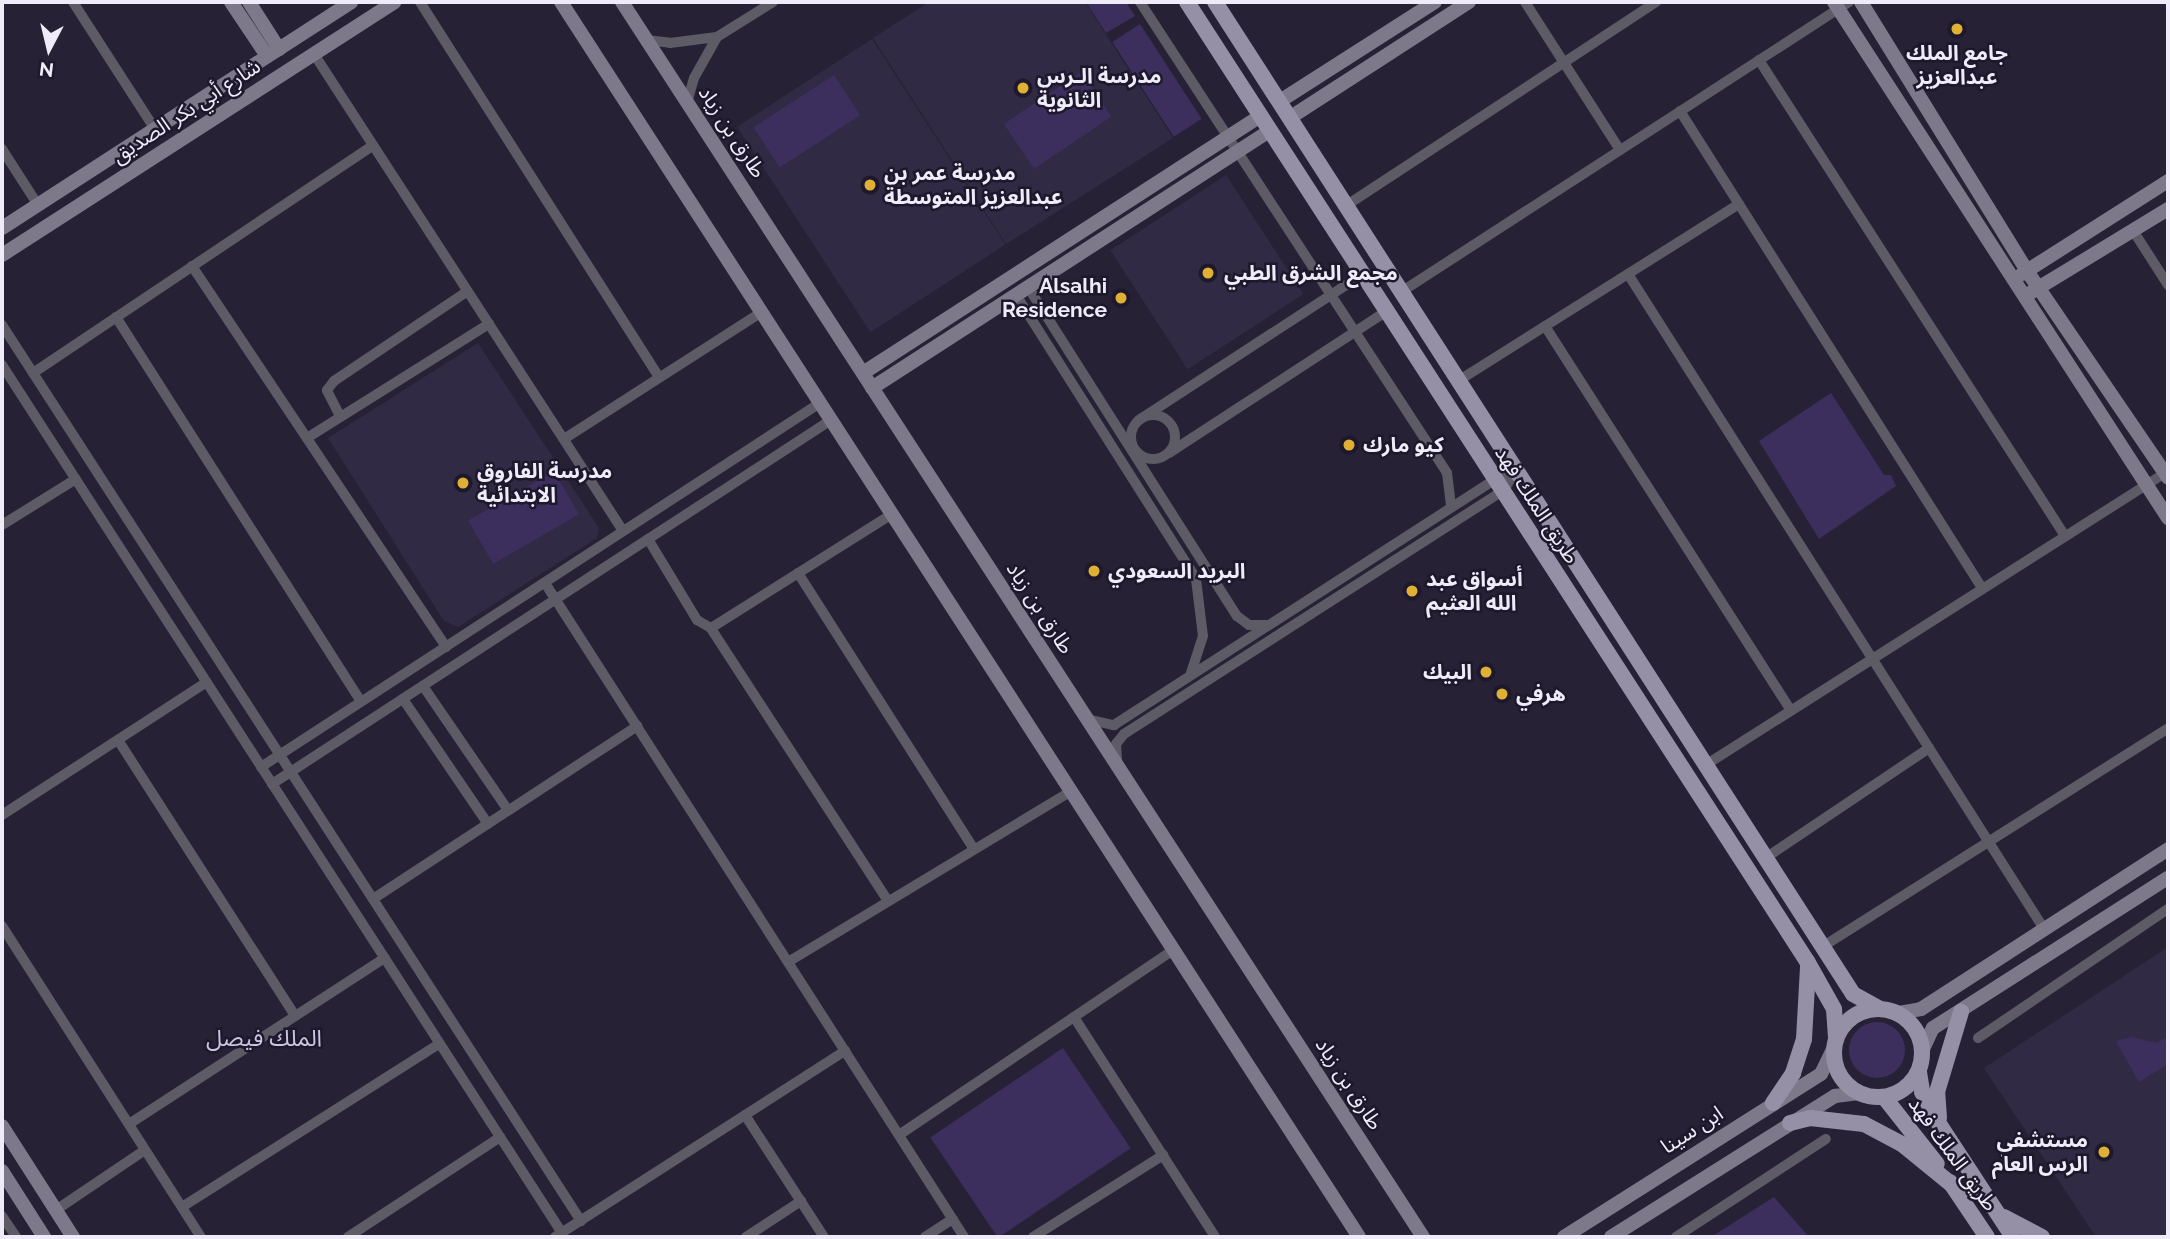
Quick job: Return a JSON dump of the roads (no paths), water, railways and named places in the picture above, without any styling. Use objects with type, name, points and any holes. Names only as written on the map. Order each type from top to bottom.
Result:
[{"type":"main road","name":"طريق الملك فهد","points":[[1187,2],[1807,961],[1834,1009],[1835,1043]]},
{"type":"main road","name":"طريق الملك فهد","points":[[1215,2],[1764,859],[1853,994],[1878,1008]]},
{"type":"main road","points":[[1773,1103],[1793,1073],[1804,1039],[1810,985],[1807,961]]},
{"type":"main road","points":[[1878,1008],[1899,1013],[1911,1022],[1923,1049],[1919,1072],[1904,1088],[1884,1097],[1859,1093],[1839,1075],[1835,1043],[1853,1016],[1878,1008]]},
{"type":"main road","points":[[1941,1127],[1937,1092],[1961,1012]]},
{"type":"main road","name":"طريق الملك فهد","points":[[1919,1072],[1922,1093],[1941,1127],[2013,1237]]},
{"type":"main road","name":"طريق الملك فهد","points":[[1884,1097],[1956,1188],[1987,1237]]},
{"type":"main road","points":[[1790,1123],[1810,1118],[1864,1124],[1902,1144],[1956,1188]]},
{"type":"main road","points":[[1994,1208],[2009,1222],[2042,1237]]},
{"type":"street","points":[[73,2],[155,129]]},
{"type":"street","points":[[231,2],[273,52]]},
{"type":"street","points":[[249,2],[273,52]]},
{"type":"street","name":"شارع أبي بكر الصديق","points":[[2,228],[351,2]]},
{"type":"street","name":"شارع أبي بكر الصديق","points":[[2,255],[394,2]]},
{"type":"street","points":[[420,2],[659,377]]},
{"type":"street","points":[[561,2],[1359,1237]]},
{"type":"street","name":"طارق بن زياد","points":[[622,2],[1423,1237]]},
{"type":"street","points":[[647,40],[670,43],[717,37],[773,2]]},
{"type":"street","points":[[1140,2],[1353,333],[1447,473],[1451,507]]},
{"type":"street","points":[[1280,102],[1435,2]]},
{"type":"street","points":[[1290,117],[1469,2]]},
{"type":"street","points":[[1525,2],[1620,150]]},
{"type":"street","points":[[1347,205],[1656,2]]},
{"type":"street","points":[[1704,766],[2065,536],[2147,485],[2167,476],[2027,271],[1861,2]]},
{"type":"street","points":[[1401,292],[1759,60],[1840,4],[2023,298],[2168,517]]},
{"type":"street","points":[[687,102],[694,78],[717,37]]},
{"type":"street","points":[[314,54],[624,531]]},
{"type":"street","points":[[1759,60],[2065,536]]},
{"type":"street","points":[[1680,111],[1982,588]]},
{"type":"street","points":[[863,373],[1261,116]]},
{"type":"street","points":[[872,388],[1270,131]]},
{"type":"street","points":[[33,373],[373,145]]},
{"type":"street","points":[[2,149],[38,205]]},
{"type":"street","points":[[2012,280],[2168,181]]},
{"type":"street","points":[[1458,380],[1739,204]]},
{"type":"street","points":[[2023,298],[2168,209]]},
{"type":"street","points":[[2134,232],[2168,285]]},
{"type":"street","points":[[192,266],[446,647]]},
{"type":"street","points":[[1130,474],[1139,420],[1363,274]]},
{"type":"street","points":[[1628,274],[2044,929]]},
{"type":"street","points":[[340,416],[327,390],[334,380],[468,291]]},
{"type":"street","points":[[1022,291],[1109,441],[1196,579],[1203,636],[1189,677]]},
{"type":"street","points":[[1022,291],[1135,450],[1237,616],[1249,625],[1269,625]]},
{"type":"street","points":[[1109,441],[1157,460],[1387,311]]},
{"type":"street","points":[[564,439],[762,312]]},
{"type":"street","points":[[116,317],[361,702]]},
{"type":"street","points":[[307,438],[489,324]]},
{"type":"street","points":[[2,325],[581,1221]]},
{"type":"street","points":[[1545,326],[1791,710]]},
{"type":"street","points":[[2,365],[500,1137],[559,1235],[845,1051]]},
{"type":"street","points":[[261,767],[820,403]]},
{"type":"street","points":[[1139,420],[1153,415],[1167,420],[1175,440],[1169,453]]},
{"type":"street","points":[[272,784],[831,420]]},
{"type":"street","points":[[1118,767],[1116,744],[1124,734],[1499,485],[1516,471]]},
{"type":"street","points":[[2,525],[76,480]]},
{"type":"street","points":[[1087,719],[1114,725],[1451,507],[1499,485]]},
{"type":"street","points":[[711,628],[892,514]]},
{"type":"street","points":[[648,539],[697,620],[711,628],[888,901]]},
{"type":"street","points":[[798,573],[974,849]]},
{"type":"street","points":[[545,583],[964,1237]]},
{"type":"street","points":[[2,815],[207,682]]},
{"type":"street","points":[[423,686],[508,810]]},
{"type":"street","points":[[403,699],[488,824]]},
{"type":"street","points":[[373,899],[637,726]]},
{"type":"street","points":[[1822,947],[2168,728]]},
{"type":"street","points":[[118,740],[295,1016]]},
{"type":"street","points":[[1764,859],[1929,748]]},
{"type":"street","points":[[788,962],[1071,791]]},
{"type":"street","points":[[1899,1013],[1921,1009],[2168,849]]},
{"type":"street","points":[[1923,1049],[1933,1028],[2168,878]]},
{"type":"street","points":[[1978,1038],[2168,909]]},
{"type":"street","points":[[2,926],[201,1237]]},
{"type":"street","points":[[899,1135],[1173,950]]},
{"type":"street","points":[[129,1124],[385,958]]},
{"type":"street","points":[[1074,1017],[1163,1155],[1211,1236]]},
{"type":"street","name":"ابن سينا","points":[[1564,1237],[1821,1074],[1835,1043]]},
{"type":"street","points":[[182,1207],[439,1044]]},
{"type":"street","points":[[1611,1237],[1835,1096],[1859,1093]]},
{"type":"street","points":[[745,1115],[824,1237]]},
{"type":"street","points":[[2,1126],[73,1237]]},
{"type":"street","points":[[348,1237],[500,1137]]},
{"type":"street","points":[[1676,1237],[1826,1139]]},
{"type":"street","points":[[56,1210],[145,1150]]},
{"type":"street","points":[[1033,1237],[1163,1155]]},
{"type":"street","points":[[2,1171],[44,1237]]},
{"type":"street","points":[[746,1237],[801,1202]]},
{"type":"street","points":[[2,1216],[16,1237]]},
{"type":"street","points":[[925,1237],[953,1219]]},
{"type":"place","name":"جامع الملك عبدالعزيز","points":[[1957,29]]},
{"type":"place","name":"مدرسة الـرس الثانوية","points":[[1023,88]]},
{"type":"place","name":"مدرسة عمر بن عبدالعزيز المتوسطة","points":[[870,185]]},
{"type":"place","name":"مجمع الشرق الطبي","points":[[1208,273]]},
{"type":"place","name":"Alsalhi Residence","points":[[1121,298]]},
{"type":"place","name":"كيو مارك","points":[[1349,445]]},
{"type":"place","name":"مدرسة الفاروق الابتدائية","points":[[463,483]]},
{"type":"place","name":"البريد السعودي","points":[[1094,571]]},
{"type":"place","name":"أسواق عبد الله العثيم","points":[[1412,591]]},
{"type":"place","name":"البيك","points":[[1486,672]]},
{"type":"place","name":"هرفي","points":[[1502,694]]},
{"type":"place","name":"مستشفي الرس العام","points":[[2104,1152]]},
{"type":"district","name":"الملك فيصل","points":[[264,1038]]}]
